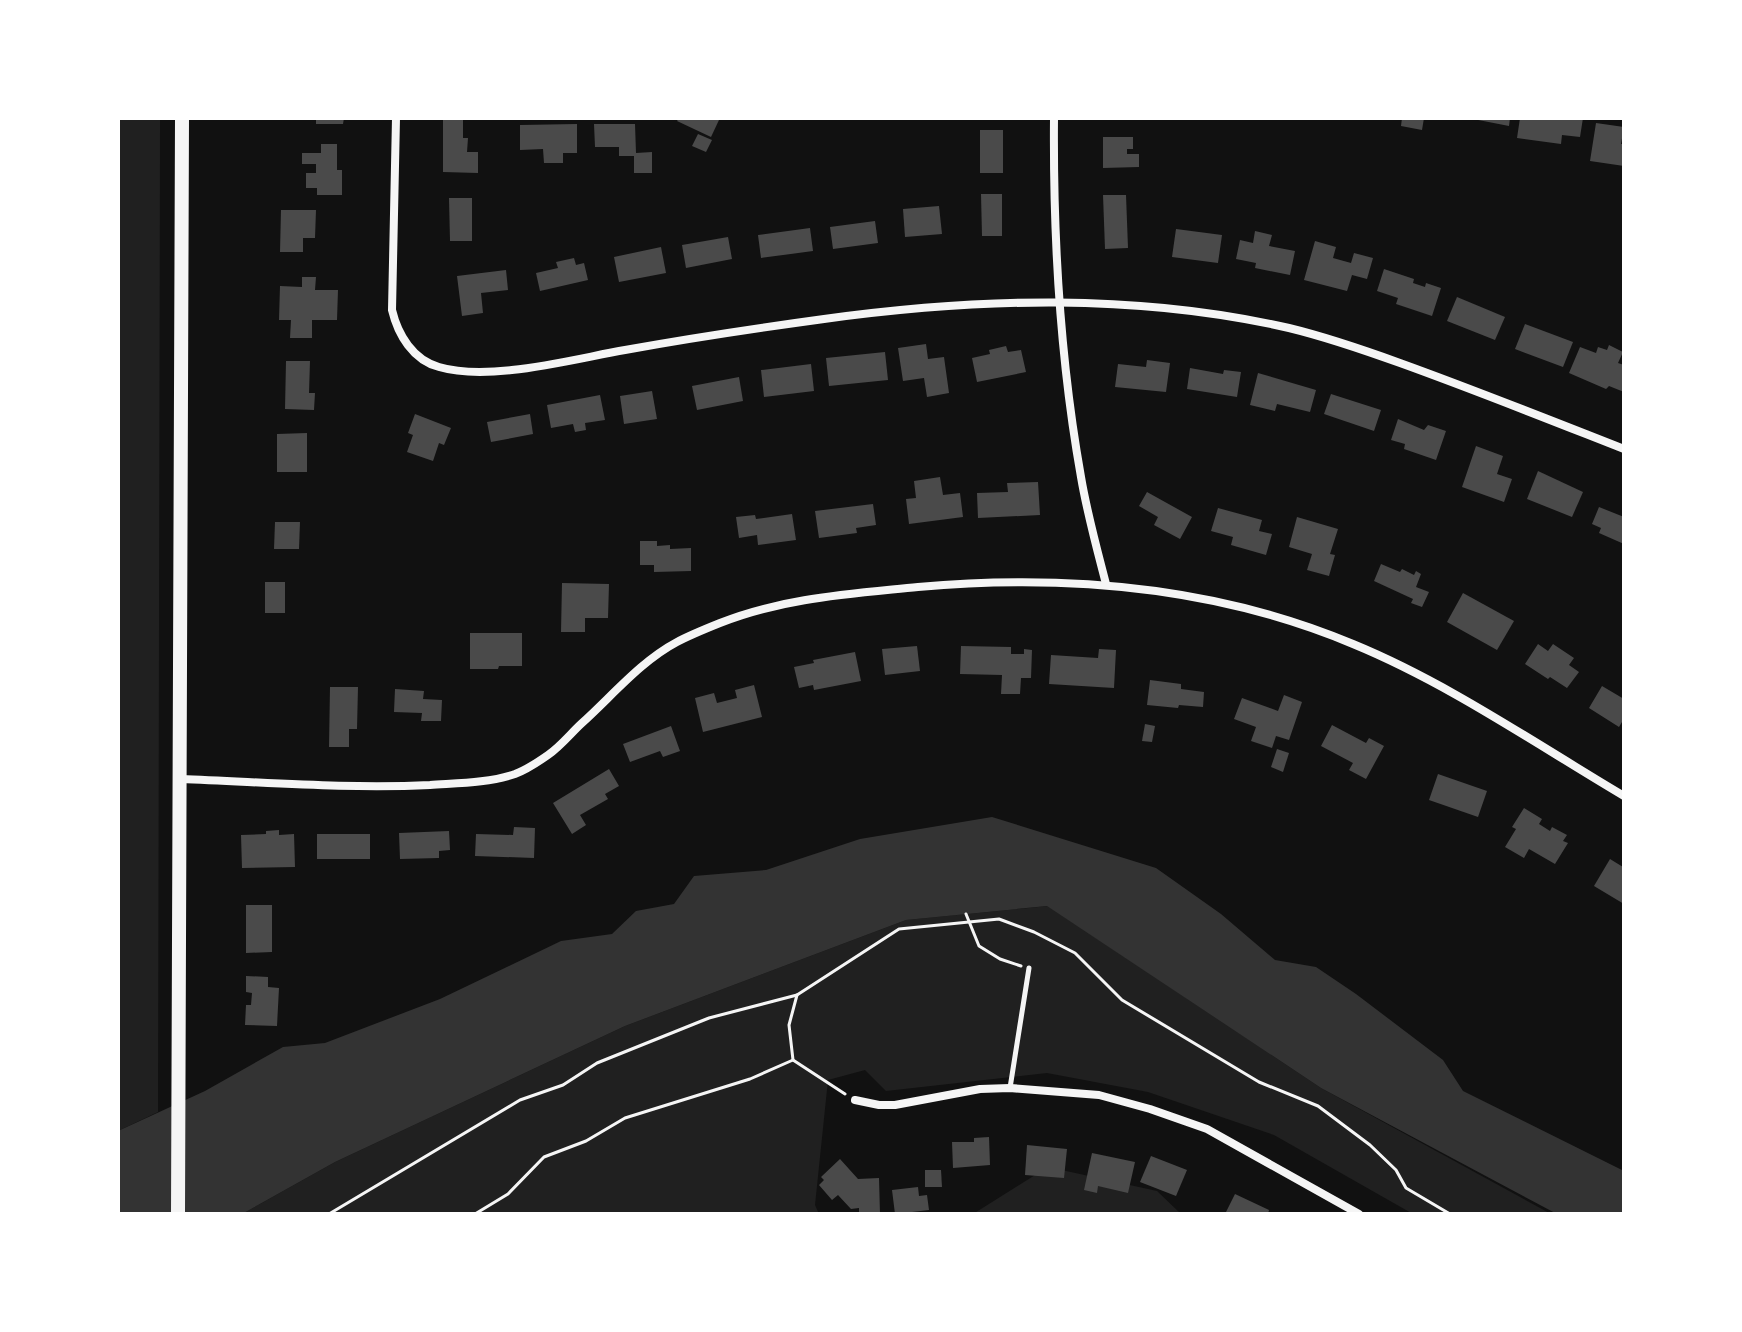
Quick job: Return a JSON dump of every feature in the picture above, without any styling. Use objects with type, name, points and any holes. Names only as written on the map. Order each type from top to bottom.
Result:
[{"type":"main road","points":[[178,1214],[182,118]]},
{"type":"street","points":[[396,118],[392,310],[396,327],[405,341],[419,358],[437,367],[459,371],[505,369],[847,315],[980,304],[1059,302],[1157,307],[1290,328],[1363,350],[1624,449]]},
{"type":"street","points":[[1054,118],[1059,302],[1081,478],[1106,584]]},
{"type":"street","points":[[181,779],[373,786],[499,778],[516,774],[553,752],[652,659],[675,643],[748,613],[834,595],[947,585],[1059,581],[1106,584],[1227,603],[1316,629],[1357,645],[1437,684],[1624,796]]},
{"type":"street","points":[[855,1100],[895,1105],[980,1089],[1010,1088],[1099,1095],[1207,1129],[1359,1214]]},
{"type":"lane","points":[[1010,1088],[1029,968]]},
{"type":"path","points":[[966,914],[979,946],[1000,959],[1029,968]]},
{"type":"path","points":[[329,1214],[520,1100],[563,1085],[597,1063],[709,1018],[797,995],[899,929],[999,919],[1034,932],[1075,953],[1122,1000],[1259,1082],[1318,1106],[1370,1145],[1396,1170],[1406,1188],[1450,1214]]},
{"type":"path","points":[[793,1060],[789,1025],[797,995]]},
{"type":"path","points":[[793,1060],[855,1100]]},
{"type":"path","points":[[475,1214],[508,1194],[544,1157],[586,1141],[625,1118],[750,1079],[793,1060]]},
{"type":"shaded area","points":[[118,118],[160,118],[158,1112],[118,1131]]},
{"type":"shaded area","points":[[992,817],[1156,868],[1221,914],[1275,960],[1316,967],[1443,1060],[1463,1091],[1624,1171],[1624,1214],[1557,1214],[1321,1088],[1047,906],[906,920],[625,1026],[335,1162],[242,1214],[118,1214],[118,1131],[205,1091],[283,1047],[325,1043],[440,999],[561,941],[612,934],[636,911],[674,904],[694,876],[766,870],[860,839]]},
{"type":"shaded area","points":[[1048,906],[1321,1088],[1551,1214],[1413,1214],[1274,1135],[1148,1092],[1047,1073],[886,1091],[865,1070],[828,1080],[815,1205],[819,1214],[242,1214],[335,1162],[625,1026],[906,920]]},
{"type":"shaded area","points":[[1048,1167],[1157,1191],[1181,1214],[973,1214]]},
{"type":"building","points":[[316,118],[344,118],[343,124],[316,124]]},
{"type":"building","points":[[679,118],[719,120],[711,137],[677,121]]},
{"type":"building","points":[[1402,118],[1424,118],[1422,130],[1401,126]]},
{"type":"building","points":[[1468,118],[1510,118],[1509,126]]},
{"type":"building","points":[[1520,118],[1583,118],[1580,137],[1562,135],[1561,144],[1517,138]]},
{"type":"building","points":[[443,120],[463,120],[463,138],[468,138],[467,152],[478,152],[478,173],[443,172]]},
{"type":"building","points":[[1596,123],[1624,127],[1621,144],[1624,144],[1624,166],[1590,161]]},
{"type":"building","points":[[577,124],[577,153],[563,153],[563,163],[544,163],[543,149],[520,150],[520,125]]},
{"type":"building","points":[[594,124],[635,124],[636,153],[652,152],[652,173],[634,173],[634,156],[619,156],[619,147],[595,147]]},
{"type":"building","points":[[980,130],[1003,130],[1003,173],[980,173]]},
{"type":"building","points":[[698,134],[712,140],[706,152],[692,146]]},
{"type":"building","points":[[1103,137],[1133,137],[1133,149],[1127,149],[1127,154],[1139,154],[1139,167],[1103,168]]},
{"type":"building","points":[[321,144],[337,144],[337,170],[342,170],[342,195],[317,195],[317,188],[306,188],[306,173],[316,173],[316,164],[302,164],[302,153],[321,153]]},
{"type":"building","points":[[981,194],[1002,194],[1002,236],[982,236]]},
{"type":"building","points":[[1103,195],[1126,195],[1128,248],[1105,249]]},
{"type":"building","points":[[449,198],[472,198],[472,241],[450,241]]},
{"type":"building","points":[[939,206],[942,234],[905,237],[903,209]]},
{"type":"building","points":[[281,210],[316,210],[315,238],[303,238],[303,252],[280,252]]},
{"type":"building","points":[[875,221],[878,243],[833,249],[830,227]]},
{"type":"building","points":[[810,228],[813,251],[761,258],[758,235]]},
{"type":"building","points":[[1176,229],[1222,235],[1218,263],[1172,257]]},
{"type":"building","points":[[1255,231],[1272,235],[1269,246],[1295,251],[1290,275],[1255,268],[1256,263],[1236,259],[1240,240],[1253,243]]},
{"type":"building","points":[[728,237],[732,259],[686,268],[682,245]]},
{"type":"building","points":[[1315,241],[1336,247],[1333,258],[1351,263],[1354,253],[1373,258],[1367,279],[1352,275],[1347,291],[1304,280]]},
{"type":"building","points":[[661,247],[666,273],[619,282],[614,257]]},
{"type":"building","points":[[574,258],[576,265],[584,263],[588,280],[540,291],[536,273],[558,268],[556,262]]},
{"type":"building","points":[[1384,269],[1414,279],[1413,283],[1425,287],[1426,283],[1441,288],[1432,316],[1396,304],[1398,298],[1377,291]]},
{"type":"building","points":[[506,270],[508,290],[481,293],[483,313],[462,316],[457,276]]},
{"type":"building","points":[[302,277],[316,277],[315,290],[338,290],[337,320],[312,320],[312,338],[290,338],[291,320],[279,320],[280,286],[302,287]]},
{"type":"building","points":[[1457,297],[1505,317],[1495,340],[1447,321]]},
{"type":"building","points":[[1525,324],[1573,342],[1563,367],[1515,349]]},
{"type":"building","points":[[926,344],[928,359],[944,357],[949,393],[927,397],[924,378],[903,381],[898,348]]},
{"type":"building","points":[[1609,345],[1623,352],[1618,363],[1624,365],[1624,392],[1609,386],[1606,389],[1569,373],[1580,347],[1596,353],[1598,347],[1607,350]]},
{"type":"building","points":[[1006,346],[1008,352],[1021,350],[1026,372],[977,382],[972,358]]},
{"type":"building","points":[[885,352],[888,380],[829,386],[826,358]]},
{"type":"building","points":[[1147,360],[1170,363],[1166,392],[1115,387],[1118,364],[1146,367]]},
{"type":"building","points":[[286,361],[310,361],[309,393],[315,393],[314,410],[285,409]]},
{"type":"building","points":[[811,364],[814,391],[764,397],[761,370]]},
{"type":"building","points":[[1190,368],[1223,374],[1224,370],[1241,372],[1237,397],[1187,389]]},
{"type":"building","points":[[1258,373],[1316,390],[1310,412],[1277,404],[1275,411],[1250,405]]},
{"type":"building","points":[[739,377],[743,401],[697,410],[692,386]]},
{"type":"building","points":[[652,391],[657,419],[624,424],[620,396]]},
{"type":"building","points":[[1331,394],[1381,410],[1374,431],[1324,414]]},
{"type":"building","points":[[600,395],[605,420],[585,423],[586,430],[575,432],[573,424],[551,428],[547,405]]},
{"type":"building","points":[[415,414],[451,428],[444,445],[439,443],[433,461],[407,452],[413,435],[408,433]]},
{"type":"building","points":[[530,414],[533,434],[491,442],[487,422]]},
{"type":"building","points":[[1398,419],[1424,430],[1428,425],[1446,431],[1436,460],[1404,449],[1405,444],[1391,440]]},
{"type":"building","points":[[307,433],[307,472],[277,472],[277,434]]},
{"type":"building","points":[[1476,446],[1503,456],[1497,474],[1512,479],[1504,502],[1462,487]]},
{"type":"building","points":[[1538,471],[1583,492],[1572,517],[1527,499]]},
{"type":"building","points":[[940,477],[943,495],[960,493],[963,517],[909,524],[906,499],[916,498],[914,481]]},
{"type":"building","points":[[1038,482],[1040,515],[978,518],[977,493],[1008,492],[1007,483]]},
{"type":"building","points":[[1147,492],[1192,517],[1180,539],[1154,525],[1158,517],[1139,506]]},
{"type":"building","points":[[873,504],[876,525],[856,528],[857,533],[819,538],[815,511]]},
{"type":"building","points":[[1599,507],[1624,517],[1624,544],[1599,533],[1601,528],[1592,524]]},
{"type":"building","points":[[1218,508],[1262,520],[1259,531],[1272,534],[1266,555],[1231,545],[1233,537],[1211,531]]},
{"type":"building","points":[[792,514],[796,540],[758,545],[757,535],[739,538],[736,517],[755,515],[756,519]]},
{"type":"building","points":[[1297,517],[1338,529],[1330,554],[1335,555],[1329,576],[1307,570],[1312,554],[1289,547]]},
{"type":"building","points":[[275,522],[300,522],[299,549],[274,549]]},
{"type":"building","points":[[640,541],[657,541],[657,546],[670,545],[670,549],[691,548],[691,571],[654,572],[654,565],[640,565]]},
{"type":"building","points":[[1381,564],[1400,572],[1402,569],[1414,575],[1416,571],[1421,574],[1416,587],[1429,592],[1422,607],[1411,603],[1413,599],[1374,581]]},
{"type":"building","points":[[265,582],[285,582],[285,613],[265,613]]},
{"type":"building","points":[[562,583],[609,584],[608,618],[585,618],[585,632],[561,632]]},
{"type":"building","points":[[1463,593],[1514,621],[1497,650],[1447,622]]},
{"type":"building","points":[[470,633],[522,633],[522,666],[470,669]]},
{"type":"building","points":[[1538,644],[1548,651],[1553,644],[1574,658],[1569,665],[1579,672],[1567,688],[1525,664]]},
{"type":"building","points":[[917,646],[920,671],[885,675],[882,649]]},
{"type":"building","points":[[961,646],[1011,647],[1011,654],[1024,654],[1024,649],[1032,650],[1031,678],[1021,678],[1020,694],[1001,694],[1002,675],[960,674]]},
{"type":"building","points":[[1099,649],[1116,650],[1114,688],[1049,684],[1051,655],[1098,658]]},
{"type":"building","points":[[855,652],[861,681],[814,690],[813,685],[799,688],[794,667]]},
{"type":"building","points":[[1150,680],[1181,684],[1181,689],[1204,692],[1203,707],[1147,705]]},
{"type":"building","points":[[754,685],[762,717],[703,732],[695,698],[714,693],[717,703],[737,698],[735,690]]},
{"type":"building","points":[[1602,686],[1624,699],[1624,723],[1619,727],[1589,708]]},
{"type":"building","points":[[330,687],[358,687],[357,729],[349,729],[349,747],[329,747]]},
{"type":"building","points":[[395,689],[424,691],[423,699],[442,700],[441,721],[421,721],[422,713],[394,712]]},
{"type":"building","points":[[1284,695],[1302,702],[1289,740],[1276,736],[1272,748],[1251,741],[1256,727],[1234,719],[1242,698],[1278,711]]},
{"type":"building","points":[[1145,724],[1155,726],[1152,742],[1142,741]]},
{"type":"building","points":[[1332,725],[1366,743],[1369,738],[1384,746],[1366,779],[1349,770],[1353,763],[1321,746]]},
{"type":"building","points":[[671,726],[680,751],[663,757],[660,751],[630,762],[623,744]]},
{"type":"building","points":[[1277,749],[1289,753],[1283,772],[1271,767]]},
{"type":"building","points":[[609,769],[619,786],[605,794],[608,799],[580,815],[586,825],[572,834],[553,803]]},
{"type":"building","points":[[1438,774],[1487,791],[1478,817],[1429,800]]},
{"type":"building","points":[[1524,808],[1542,819],[1539,824],[1550,831],[1552,827],[1567,835],[1563,841],[1568,843],[1555,864],[1529,849],[1524,858],[1505,847],[1516,829],[1512,827]]},
{"type":"building","points":[[514,827],[535,828],[534,858],[475,856],[476,834],[513,835]]},
{"type":"building","points":[[279,830],[279,835],[294,834],[295,867],[242,868],[241,835]]},
{"type":"building","points":[[449,831],[450,850],[439,851],[439,858],[400,859],[399,833]]},
{"type":"building","points":[[317,834],[370,834],[370,859],[317,859]]},
{"type":"building","points":[[1610,859],[1623,867],[1624,904],[1594,886]]},
{"type":"building","points":[[246,905],[272,905],[272,952],[246,953]]},
{"type":"building","points":[[246,976],[268,977],[268,987],[279,988],[277,1026],[245,1025],[246,1005],[251,1005],[252,993],[246,992]]},
{"type":"building","points":[[989,1137],[990,1165],[953,1168],[952,1142],[974,1142],[974,1138]]},
{"type":"building","points":[[1027,1145],[1067,1149],[1064,1178],[1025,1175]]},
{"type":"building","points":[[1092,1153],[1135,1162],[1128,1193],[1098,1186],[1097,1193],[1084,1190]]},
{"type":"building","points":[[1151,1156],[1187,1170],[1176,1196],[1140,1182]]},
{"type":"building","points":[[840,1159],[858,1179],[879,1178],[880,1214],[859,1214],[859,1208],[851,1209],[838,1195],[832,1200],[819,1185],[824,1180],[821,1177]]},
{"type":"building","points":[[925,1170],[941,1170],[942,1187],[925,1187]]},
{"type":"building","points":[[918,1187],[919,1196],[927,1195],[929,1210],[895,1214],[892,1190]]},
{"type":"building","points":[[1235,1194],[1269,1210],[1268,1214],[1225,1214]]}]
